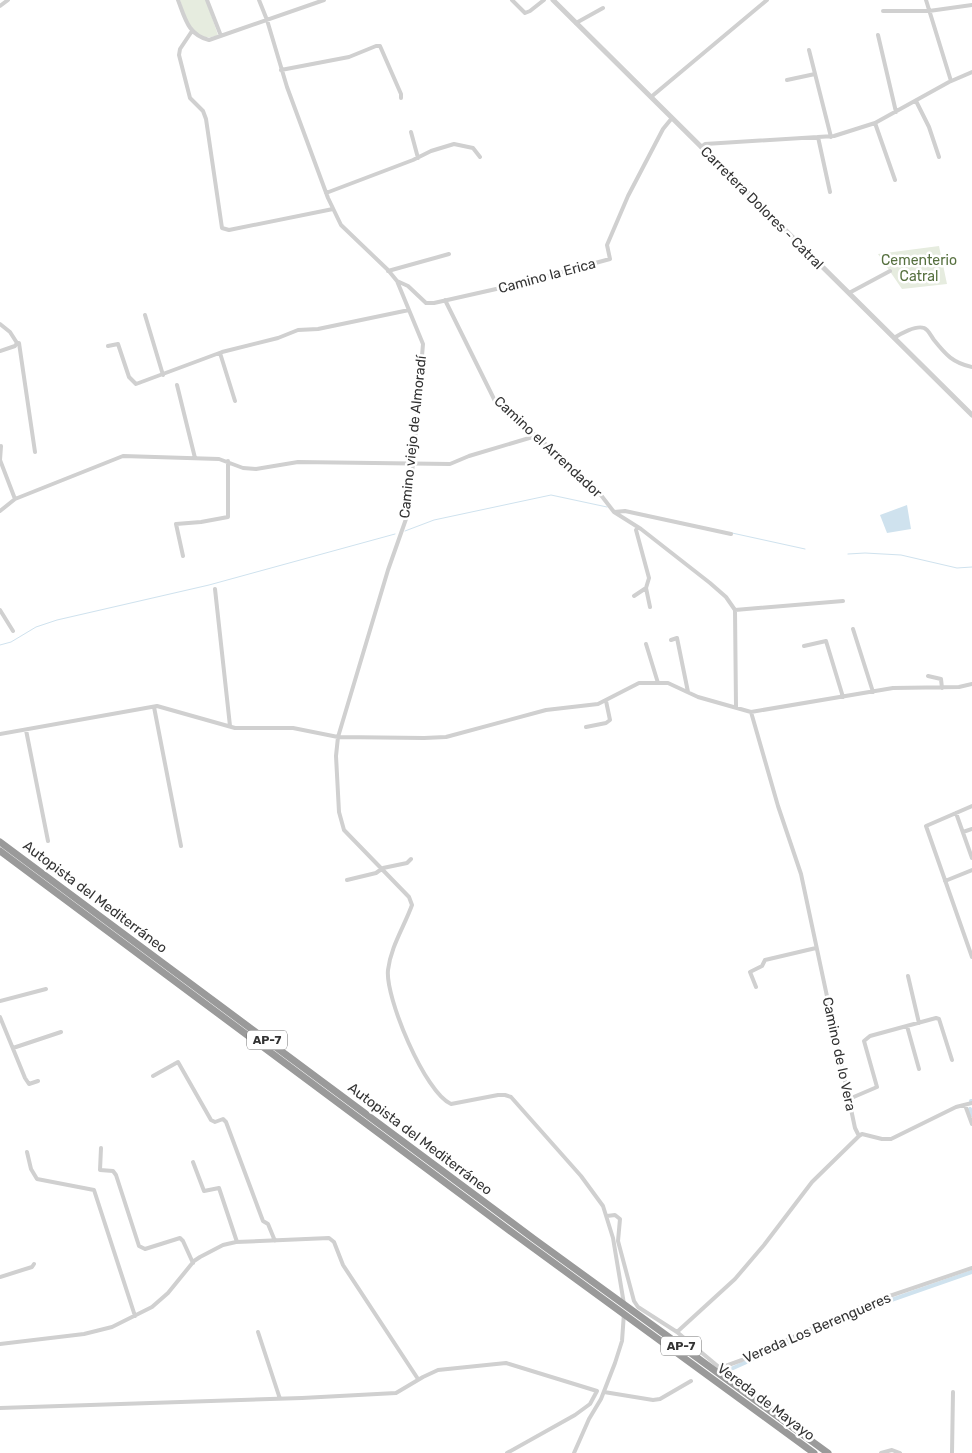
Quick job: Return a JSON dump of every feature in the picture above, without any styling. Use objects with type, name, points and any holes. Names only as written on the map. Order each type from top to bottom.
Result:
[{"type":"highway","name":"Autopista del Mediterráneo","points":[[0,842],[542,1245],[828,1453]]},
{"type":"highway","name":"Autopista del Mediterráneo","points":[[0,851],[533,1248],[814,1453]]},
{"type":"street","points":[[0,6],[8,0]]},
{"type":"street","points":[[178,0],[188,26],[194,33],[209,40],[324,0]]},
{"type":"street","points":[[207,0],[221,36]]},
{"type":"street","name":"Camino viejo de Almoradí","points":[[260,0],[281,70],[326,193],[341,225],[396,281],[423,344],[413,464],[406,519],[388,570],[338,737],[336,756],[339,812],[344,830],[409,897],[412,905],[395,945],[388,970],[388,980],[403,1028],[420,1068],[441,1098],[451,1104],[498,1095],[511,1097],[586,1182],[598,1197],[607,1216],[621,1285],[624,1308],[623,1331],[618,1356],[604,1392],[588,1419],[574,1453]]},
{"type":"street","points":[[301,0],[304,7]]},
{"type":"street","points":[[512,0],[525,13],[544,0]]},
{"type":"street","name":"Carretera Dolores - Catral","points":[[553,0],[972,415]]},
{"type":"street","points":[[651,97],[767,0]]},
{"type":"street","points":[[926,0],[951,81]]},
{"type":"street","points":[[883,11],[929,10],[972,5]]},
{"type":"street","points":[[576,23],[603,8]]},
{"type":"street","points":[[194,33],[180,49],[179,55],[190,98],[203,111],[206,119],[222,228],[229,230],[333,208]]},
{"type":"street","points":[[878,35],[896,112]]},
{"type":"street","points":[[281,70],[349,57],[380,46],[401,98]]},
{"type":"street","points":[[809,50],[831,136]]},
{"type":"street","points":[[701,147],[705,144],[831,136],[875,123],[951,81],[972,72]]},
{"type":"street","points":[[787,80],[815,74]]},
{"type":"street","points":[[916,101],[930,127],[938,157]]},
{"type":"street","name":"Camino la Erica","points":[[396,281],[408,286],[426,303],[514,285],[610,259],[608,245],[628,196],[663,130],[672,118]]},
{"type":"street","points":[[875,123],[895,180]]},
{"type":"street","points":[[411,132],[418,158]]},
{"type":"street","points":[[818,137],[830,192]]},
{"type":"street","points":[[326,193],[418,158],[431,151],[454,144],[473,148],[480,157]]},
{"type":"street","points":[[388,271],[449,254]]},
{"type":"street","points":[[849,293],[890,271]]},
{"type":"street","name":"Camino el Arrendador","points":[[445,300],[495,401],[575,469],[597,490],[614,512],[638,527],[710,583],[726,597],[734,610]]},
{"type":"street","points":[[108,346],[118,344],[129,377],[136,384],[220,353],[278,338],[298,330],[318,329],[408,310]]},
{"type":"street","points":[[145,315],[163,375]]},
{"type":"street","points":[[0,324],[19,343],[35,452]]},
{"type":"street","points":[[894,338],[918,327],[923,327],[928,330],[947,356],[960,364],[972,367]]},
{"type":"street","points":[[0,352],[15,346],[17,343]]},
{"type":"street","points":[[220,353],[235,401]]},
{"type":"street","points":[[177,385],[195,458]]},
{"type":"street","points":[[0,512],[16,499],[122,456],[219,459],[243,468],[256,469],[298,462],[450,464],[536,436]]},
{"type":"street","points":[[1,446],[0,460],[16,499]]},
{"type":"street","points":[[183,556],[176,524],[228,517],[228,461]]},
{"type":"street","points":[[614,512],[625,511],[731,534]]},
{"type":"street","points":[[638,527],[636,530],[649,578],[646,588],[650,607]]},
{"type":"street","points":[[634,596],[646,588]]},
{"type":"street","points":[[215,589],[230,726]]},
{"type":"street","points":[[736,707],[734,610],[843,601]]},
{"type":"street","points":[[0,610],[14,631]]},
{"type":"street","points":[[853,630],[873,692]]},
{"type":"street","points":[[671,640],[677,638],[688,692]]},
{"type":"street","points":[[804,646],[826,641],[843,697]]},
{"type":"street","points":[[646,644],[658,683]]},
{"type":"street","points":[[928,676],[941,679],[942,688]]},
{"type":"street","points":[[0,734],[154,707],[230,726],[293,728],[338,737],[446,737],[546,710],[590,706],[606,701],[639,683],[668,683],[698,697],[751,712],[893,688],[942,688],[972,684]]},
{"type":"street","points":[[586,727],[606,723],[610,720],[606,701]]},
{"type":"street","points":[[154,707],[180,846]]},
{"type":"street","name":"Camino de lo Vera","points":[[751,712],[800,874],[855,1128],[859,1136]]},
{"type":"street","points":[[26,730],[48,841]]},
{"type":"street","points":[[972,806],[926,826],[972,957]]},
{"type":"street","points":[[956,812],[971,850],[972,858]]},
{"type":"street","points":[[963,832],[972,828]]},
{"type":"street","points":[[347,880],[376,873],[381,869],[411,860]]},
{"type":"street","points":[[945,881],[972,870]]},
{"type":"street","points":[[756,987],[750,972],[762,966],[765,960],[816,948]]},
{"type":"street","points":[[908,976],[919,1023]]},
{"type":"street","points":[[0,1001],[46,989]]},
{"type":"street","points":[[0,1018],[25,1078],[29,1084],[38,1081]]},
{"type":"street","points":[[849,1099],[877,1087],[864,1041],[867,1038],[936,1018],[938,1019],[952,1060]]},
{"type":"street","points":[[907,1026],[919,1069]]},
{"type":"street","points":[[13,1048],[62,1032]]},
{"type":"street","points":[[153,1076],[178,1062],[211,1120],[214,1122],[224,1119],[263,1221],[268,1224],[275,1241]]},
{"type":"street","points":[[677,1332],[735,1279],[764,1245],[812,1182],[859,1136],[862,1134],[882,1140],[891,1138],[956,1107],[972,1103]]},
{"type":"street","points":[[965,1105],[972,1124]]},
{"type":"street","points":[[101,1148],[100,1170],[113,1171],[116,1175],[139,1246],[145,1249],[180,1238],[193,1263]]},
{"type":"street","points":[[27,1152],[31,1169],[37,1179],[94,1190],[135,1316]]},
{"type":"street","points":[[193,1162],[204,1191],[219,1188],[237,1242]]},
{"type":"street","name":"Vereda de Mayayo","points":[[607,1216],[615,1215],[620,1219],[618,1242],[634,1301],[638,1307],[677,1332],[720,1368],[834,1453]]},
{"type":"street","points":[[0,1344],[84,1334],[112,1327],[152,1308],[193,1263],[223,1245],[237,1242],[329,1238],[334,1242],[344,1265],[418,1380]]},
{"type":"street","points":[[0,1278],[32,1267],[34,1264]]},
{"type":"street","name":"Vereda Los Berengueres","points":[[720,1368],[869,1303],[972,1268]]},
{"type":"street","points":[[258,1332],[280,1399]]},
{"type":"street","points":[[0,1408],[280,1399],[396,1393],[438,1370],[506,1363],[597,1391],[653,1400],[660,1399],[691,1381]]},
{"type":"street","points":[[507,1453],[590,1404],[597,1391]]},
{"type":"street","points":[[952,1453],[954,1392]]},
{"type":"street","points":[[881,1453],[892,1450],[900,1453]]},
{"type":"green space","points":[[180,0],[206,0],[218,35],[202,37],[196,34],[188,22]]},
{"type":"green space","name":"Cementerio Catral","points":[[939,246],[947,284],[902,289],[878,254]]},
{"type":"water","points":[[907,505],[911,529],[887,533],[880,515]]},
{"type":"waterway","points":[[405,531],[434,520],[551,495],[607,507]]},
{"type":"waterway","points":[[732,533],[805,549]]},
{"type":"waterway","points":[[0,645],[11,642],[36,627],[57,620],[209,585],[395,534]]},
{"type":"waterway","points":[[848,554],[901,555],[957,568],[972,567]]},
{"type":"waterway","points":[[970,1109],[972,1115]]},
{"type":"waterway","points":[[731,1369],[854,1313],[972,1272]]}]
